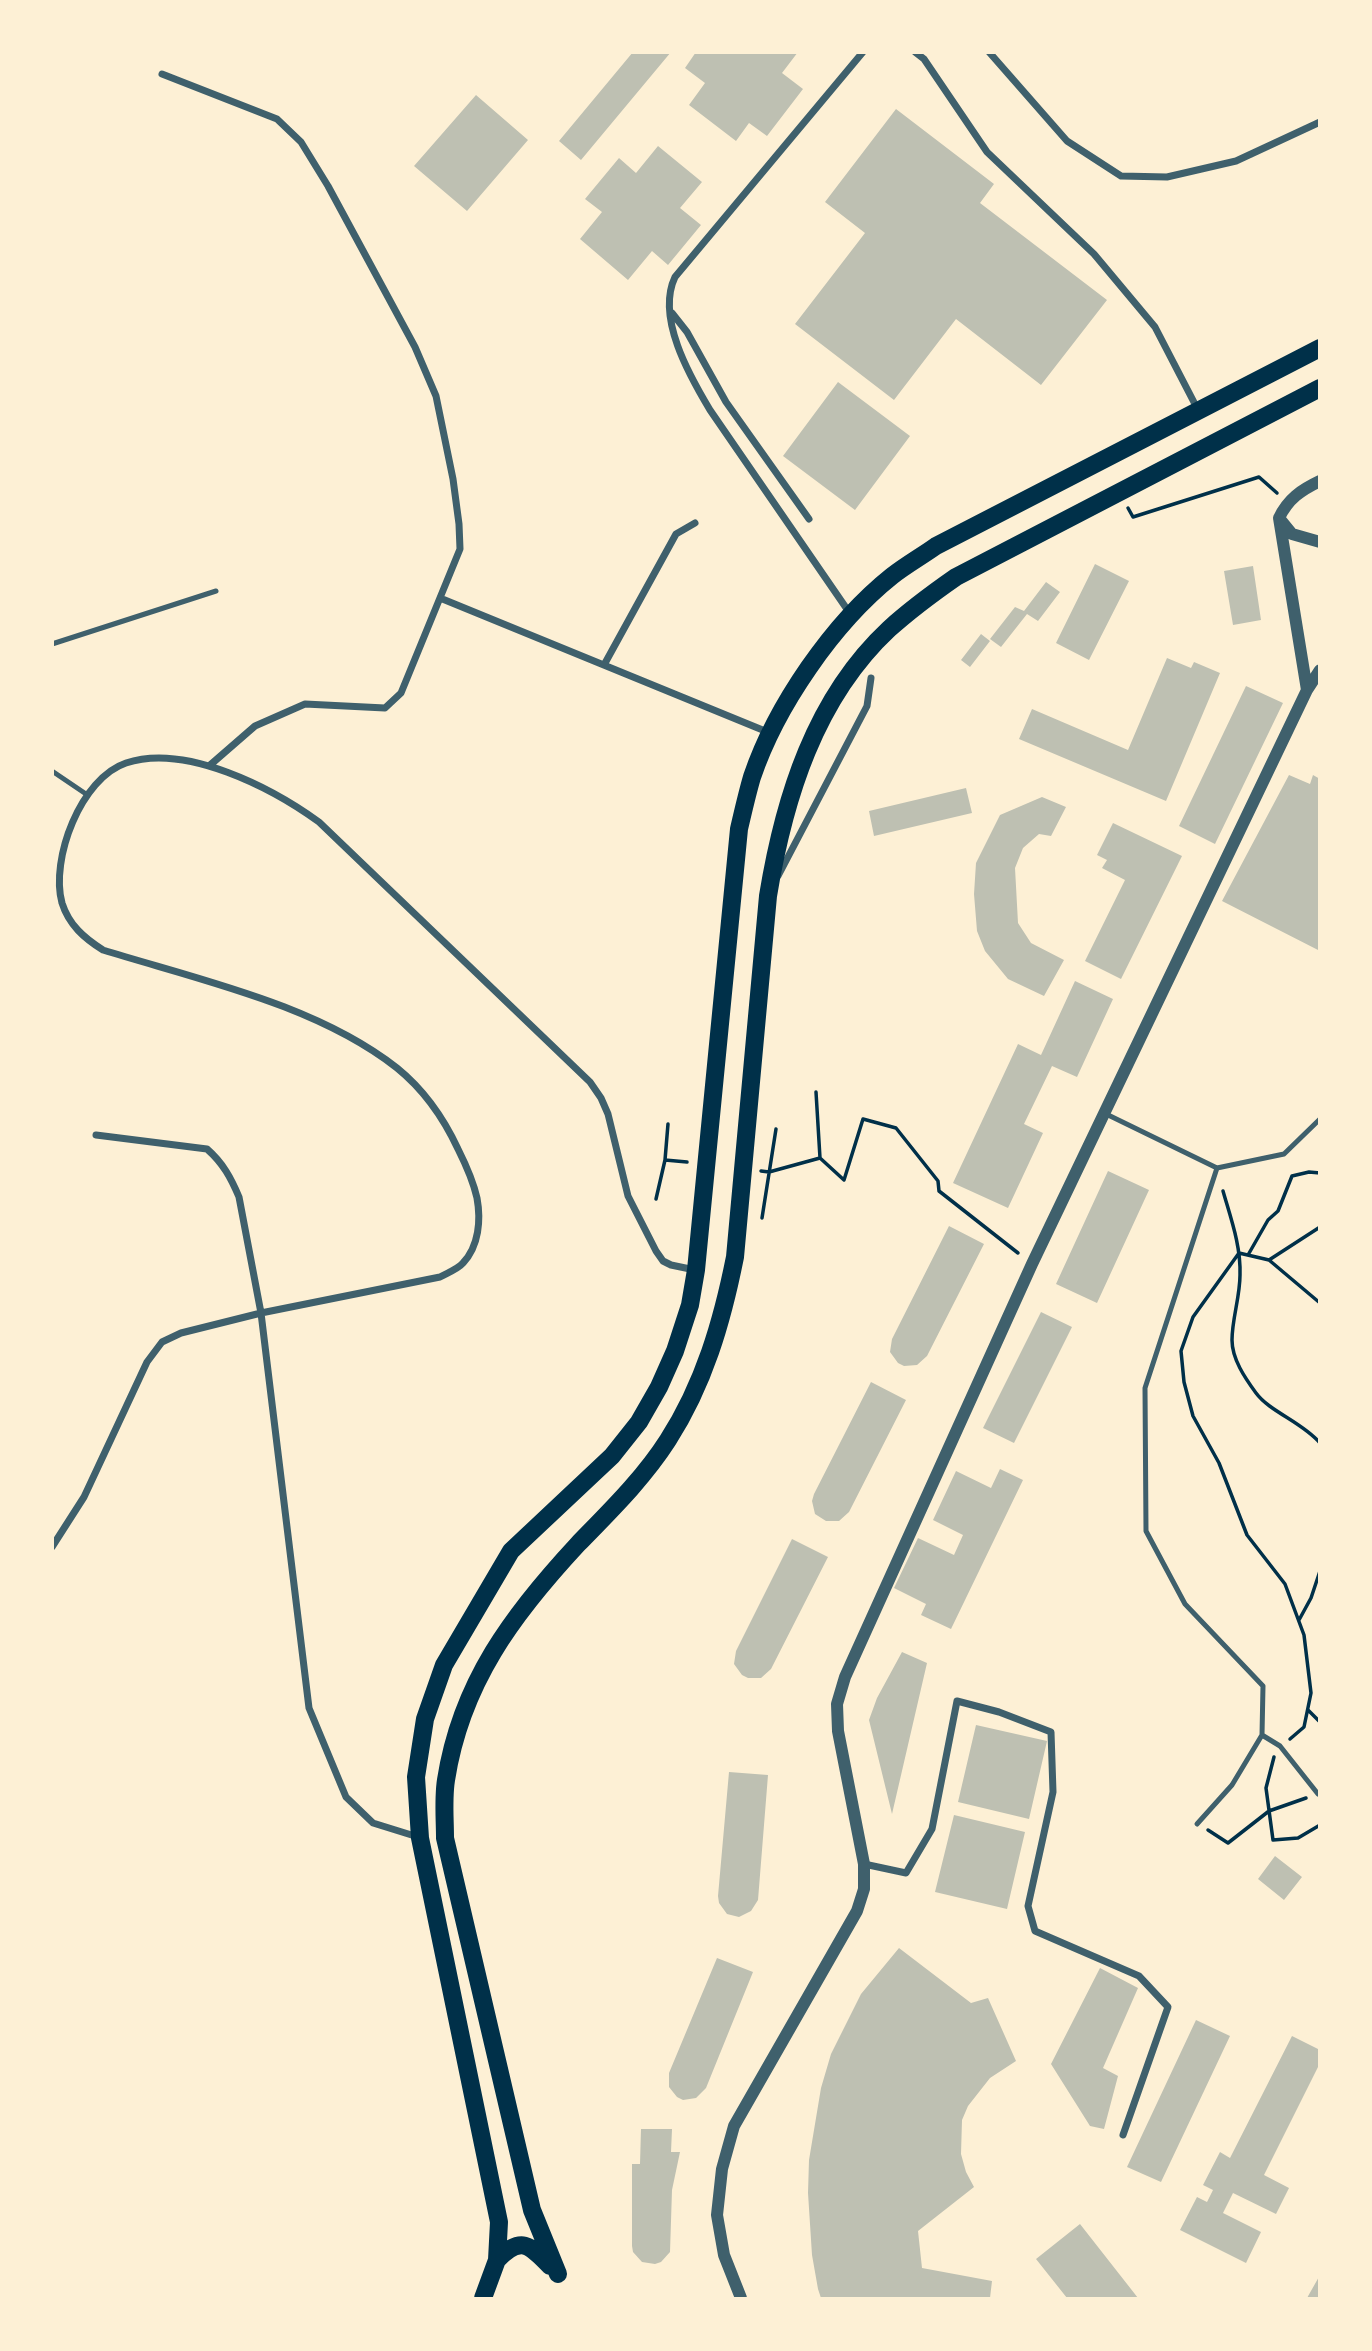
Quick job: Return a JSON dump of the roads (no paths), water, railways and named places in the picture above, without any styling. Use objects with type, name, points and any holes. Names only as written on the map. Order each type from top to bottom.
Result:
[{"type":"main road","points":[[483,2298],[497,2260],[499,2222],[420,1838],[416,1777],[425,1719],[444,1665],[511,1551],[612,1456],[639,1422],[675,1351],[690,1305],[696,1270],[739,829],[752,778],[770,733],[791,695],[820,653],[852,615],[891,577],[936,547],[1320,348]]},
{"type":"main road","points":[[497,2260],[506,2250],[516,2245],[526,2245],[534,2249],[558,2274],[532,2210],[445,1838],[445,1782],[458,1726],[477,1679],[501,1636],[530,1598],[638,1481],[668,1441],[707,1364],[724,1310],[735,1257],[768,896],[777,842],[790,791],[806,752],[830,704],[857,665],[887,631],[921,602],[957,577],[1320,388]]},
{"type":"street","points":[[852,615],[693,382],[681,356],[669,309],[670,287],[674,277],[863,52]]},
{"type":"street","points":[[915,52],[924,59],[987,152],[1094,254],[1155,327],[1199,410]]},
{"type":"street","points":[[989,52],[1067,141],[1121,176],[1167,177],[1236,161],[1320,122]]},
{"type":"street","points":[[162,74],[277,119],[301,142],[328,186],[415,347],[436,396],[459,524],[460,549],[401,693],[385,708],[305,704],[256,726],[209,766]]},
{"type":"street","points":[[669,309],[687,332],[726,402],[809,519]]},
{"type":"street","points":[[1307,690],[1279,518],[1287,502],[1303,489],[1320,481]]},
{"type":"street","points":[[1279,518],[1292,534],[1320,542]]},
{"type":"street","points":[[604,665],[676,534],[695,523]]},
{"type":"street","points":[[440,598],[770,733]]},
{"type":"street","points":[[741,2298],[724,2255],[718,2216],[722,2169],[734,2126],[857,1912],[864,1889],[864,1864],[838,1731],[837,1704],[845,1676],[1032,1264],[1307,690],[1320,670]]},
{"type":"street","points":[[768,896],[867,706],[871,678]]},
{"type":"street","points":[[52,1547],[84,1497],[147,1362],[162,1342],[181,1333],[261,1313],[440,1276],[462,1264],[475,1245],[480,1216],[473,1180],[451,1135],[430,1102],[399,1070],[365,1046],[280,1005],[103,950],[85,938],[70,922],[62,901],[60,877],[72,820],[86,794],[103,777],[125,763],[151,758],[181,760],[209,766],[273,792],[319,822],[590,1082],[608,1114],[628,1196],[656,1251],[663,1261],[671,1265],[696,1270]]},
{"type":"street","points":[[96,1135],[207,1149],[220,1160],[239,1197],[261,1313],[309,1708],[346,1797],[373,1823],[420,1838]]},
{"type":"street","points":[[864,1864],[906,1873],[932,1829],[957,1701],[999,1712],[1051,1732],[1053,1792],[1028,1906],[1035,1931],[1139,1976],[1168,2007],[1123,2134]]},
{"type":"lane","points":[[52,644],[216,591]]},
{"type":"lane","points":[[52,771],[86,794]]},
{"type":"lane","points":[[1104,1113],[1217,1168],[1284,1154],[1320,1119]]},
{"type":"lane","points":[[1197,1824],[1232,1785],[1262,1735],[1263,1686],[1185,1604],[1146,1531],[1145,1388],[1217,1168]]},
{"type":"lane","points":[[1262,1735],[1280,1746],[1318,1794]]}]
